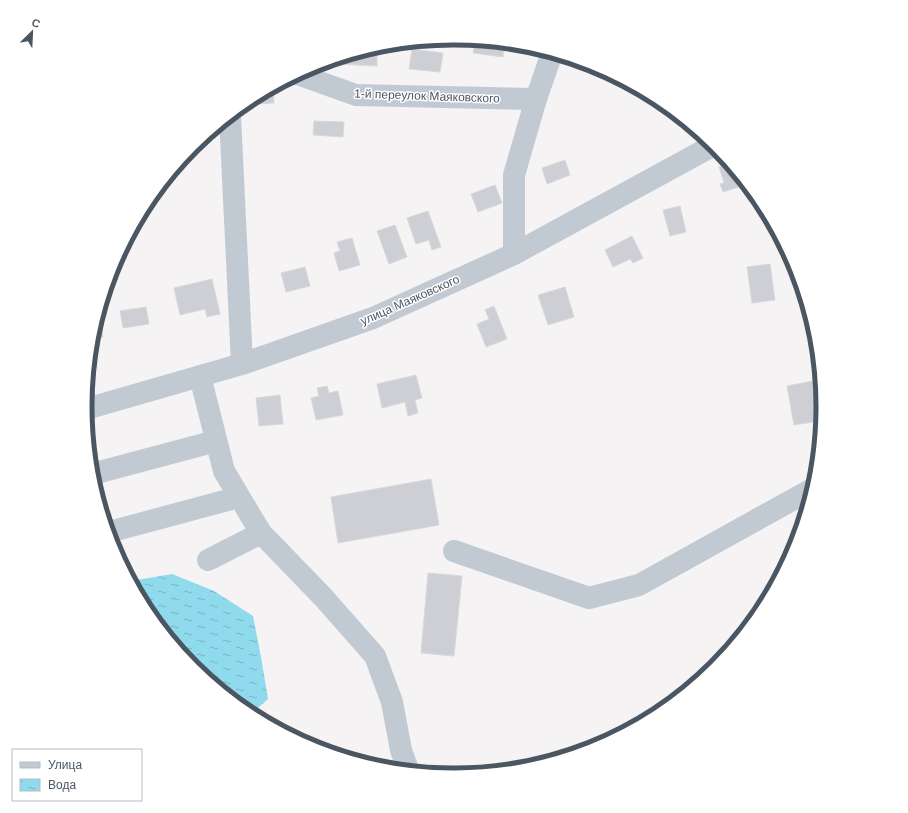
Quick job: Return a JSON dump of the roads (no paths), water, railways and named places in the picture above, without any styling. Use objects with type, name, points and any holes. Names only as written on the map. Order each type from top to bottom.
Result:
[{"type":"street","points":[[514,254],[514,175],[536,100],[550,58]]},
{"type":"street","name":"1-й переулок Маяковского","points":[[306,77],[356,95],[536,100]]},
{"type":"street","points":[[230,123],[242,364]]},
{"type":"street","name":"улица Маяковского","points":[[92,407],[242,364],[373,318],[514,254],[707,149]]},
{"type":"street","points":[[200,376],[224,471],[261,533],[323,597],[375,656],[392,702],[401,750],[406,765]]},
{"type":"street","points":[[98,472],[216,441]]},
{"type":"street","points":[[454,551],[589,598],[639,586],[805,493]]},
{"type":"street","points":[[115,530],[239,497]]},
{"type":"street","points":[[208,560],[261,533]]},
{"type":"water","points":[[172,574],[214,591],[253,616],[268,699],[256,709],[234,693],[198,662],[167,627],[137,580]]}]
